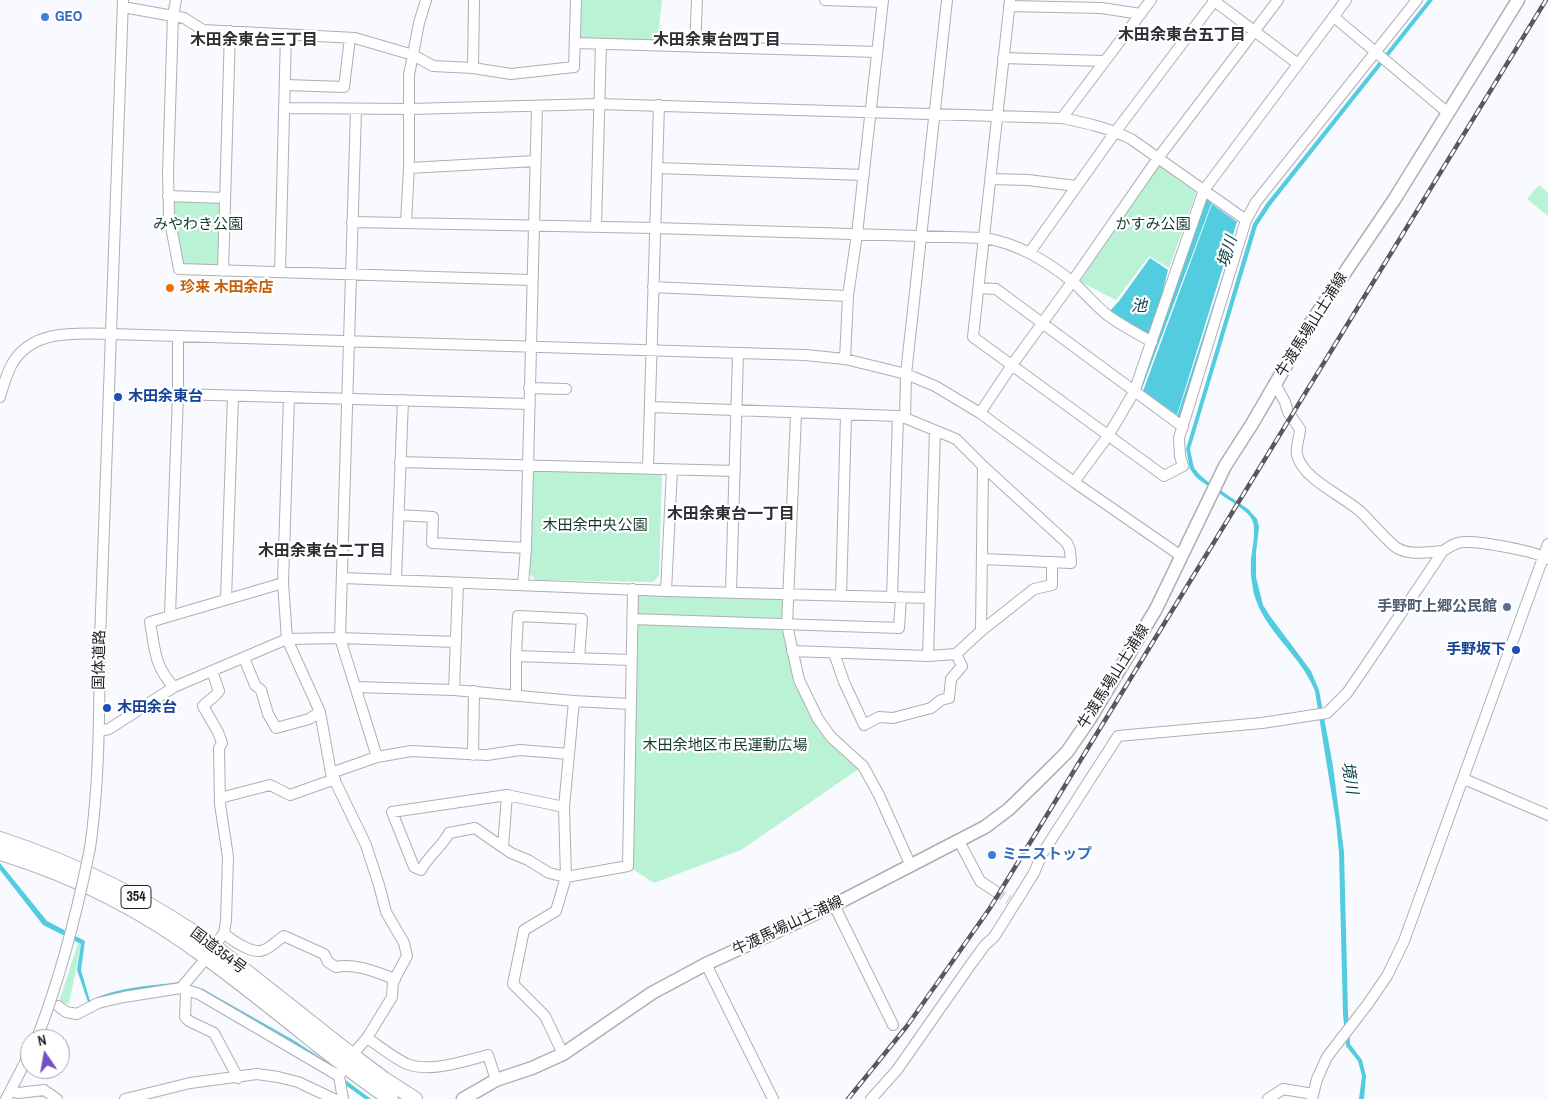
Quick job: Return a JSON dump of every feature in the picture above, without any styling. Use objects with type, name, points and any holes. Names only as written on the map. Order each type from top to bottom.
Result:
[{"type":"highway","name":"国道354号","points":[[0,839],[62,862],[125,892],[185,926],[210,952],[345,1066],[391,1099]]},
{"type":"highway","name":"国道354号","points":[[0,853],[57,872],[112,898],[210,952]]},
{"type":"highway","name":"国道354号","points":[[345,1066],[384,1079],[415,1099]]},
{"type":"main road","name":"牛渡馬場山土浦線","points":[[463,1099],[496,1080],[532,1068],[562,1054],[652,993],[706,964],[834,905],[958,841],[998,818],[1067,752],[1089,720],[1156,609],[1225,466],[1276,384],[1310,324],[1394,200],[1518,0]]},
{"type":"street","points":[[176,0],[173,15],[168,196],[169,216],[179,269],[531,280]]},
{"type":"street","points":[[406,222],[409,168],[409,74],[419,23],[426,0]]},
{"type":"street","points":[[472,68],[474,0]]},
{"type":"street","points":[[123,4],[184,18],[203,30],[355,38],[413,56],[433,66],[472,68],[511,74],[574,67],[576,0]]},
{"type":"street","points":[[695,47],[697,0]]},
{"type":"street","points":[[825,0],[882,1],[864,175],[848,296],[845,358]]},
{"type":"street","points":[[632,619],[899,628],[896,597],[901,417],[947,0]]},
{"type":"street","points":[[1062,118],[1151,0]]},
{"type":"street","points":[[1030,252],[1116,131],[1214,0],[1298,64]]},
{"type":"street","points":[[980,413],[1158,158],[1278,0]]},
{"type":"street","points":[[1074,482],[1108,436],[1134,392],[1204,190],[1346,0]]},
{"type":"street","points":[[1141,14],[1101,8],[1009,3],[973,337],[1164,476],[1183,466],[1179,438],[1246,220],[1256,202],[1417,0]]},
{"type":"street","name":"国体道路","points":[[40,1029],[65,957],[80,899],[94,816],[99,731],[100,638],[123,4]]},
{"type":"street","points":[[1334,17],[1448,113]]},
{"type":"street","points":[[223,271],[230,31]]},
{"type":"street","points":[[280,272],[286,34]]},
{"type":"street","points":[[286,85],[344,86],[350,38]]},
{"type":"street","points":[[575,43],[877,52]]},
{"type":"street","points":[[596,226],[601,44]]},
{"type":"street","points":[[1003,58],[1104,61]]},
{"type":"street","points":[[285,108],[356,110],[598,104],[1062,118],[1116,131],[1246,220]]},
{"type":"street","points":[[648,468],[659,105]]},
{"type":"street","points":[[523,585],[526,548],[531,280],[537,106]]},
{"type":"street","points":[[356,110],[340,638],[377,757]]},
{"type":"street","points":[[409,168],[535,161]]},
{"type":"street","points":[[656,168],[864,175]]},
{"type":"street","points":[[991,179],[1028,180],[1076,186]]},
{"type":"street","points":[[168,196],[225,198]]},
{"type":"street","points":[[352,222],[596,226],[984,238],[1013,245],[1030,252],[1072,282],[1107,314],[1152,342]]},
{"type":"street","points":[[653,287],[848,296]]},
{"type":"street","points":[[979,288],[996,289],[1183,427]]},
{"type":"street","points":[[0,397],[13,362],[20,353],[45,338],[61,334],[349,341],[805,355],[845,358],[906,374],[935,386],[980,413],[1074,482],[1181,556]]},
{"type":"street","points":[[170,615],[178,394],[178,337]]},
{"type":"street","points":[[731,592],[738,354]]},
{"type":"street","points":[[1276,384],[1288,412],[1300,429],[1296,453],[1302,465],[1312,476],[1360,511],[1398,548],[1425,554],[1464,542],[1493,545],[1546,557]]},
{"type":"street","points":[[529,388],[566,389]]},
{"type":"street","points":[[178,394],[529,404]]},
{"type":"street","points":[[226,599],[233,396]]},
{"type":"street","points":[[289,397],[283,583],[287,639],[320,712],[333,776],[366,845],[386,912],[404,943],[407,956],[395,979],[392,997],[367,1038],[345,1066],[344,1099]]},
{"type":"street","points":[[396,580],[403,400]]},
{"type":"street","points":[[651,407],[901,417],[956,439],[982,466],[1067,543],[1070,550],[1071,563],[983,559]]},
{"type":"street","points":[[796,414],[787,625],[799,680],[818,719],[831,737],[863,766],[879,795],[911,866]]},
{"type":"street","points":[[841,596],[846,414]]},
{"type":"street","points":[[928,656],[935,431]]},
{"type":"street","points":[[400,462],[736,471]]},
{"type":"street","points":[[981,631],[983,559],[982,466]]},
{"type":"street","points":[[666,590],[672,470]]},
{"type":"street","points":[[399,514],[433,517],[432,543],[526,548]]},
{"type":"street","points":[[1268,1099],[1283,1089],[1312,1096],[1326,1057],[1352,1025],[1387,976],[1404,941],[1546,557],[1548,544]]},
{"type":"street","points":[[871,1099],[898,1070],[969,967],[985,945],[994,937],[1013,901],[1034,873],[1042,854],[1118,736],[1262,723],[1322,715],[1347,693],[1442,550]]},
{"type":"street","points":[[792,651],[928,656],[956,654],[981,631],[1034,589],[1052,585],[1052,562]]},
{"type":"street","points":[[343,578],[929,598]]},
{"type":"street","points":[[174,687],[165,677],[158,663],[150,622],[283,583]]},
{"type":"street","points":[[454,690],[458,583]]},
{"type":"street","points":[[564,806],[507,795],[392,812],[414,867],[421,870],[427,860],[443,845],[449,833],[475,828],[511,854],[528,860],[549,873],[566,877],[628,866],[633,589]]},
{"type":"street","points":[[516,694],[518,616],[582,619],[579,658]]},
{"type":"street","points":[[99,731],[108,729],[174,687],[287,639],[340,638],[456,642]]},
{"type":"street","points":[[834,653],[844,682],[864,725],[879,717],[893,718],[932,708],[941,700],[949,698],[951,679],[962,666],[956,654]]},
{"type":"street","points":[[516,656],[631,660]]},
{"type":"street","points":[[244,658],[255,685],[261,690],[268,714],[276,728],[309,719],[320,712]]},
{"type":"street","points":[[212,671],[219,691],[216,696],[203,706],[222,743],[219,748],[220,798],[228,857],[226,920],[224,933],[183,989],[186,1017],[189,1021],[214,1033],[238,1078]]},
{"type":"street","points":[[356,687],[474,691],[574,701],[630,704]]},
{"type":"street","points":[[473,755],[474,691]]},
{"type":"street","points":[[562,1054],[545,1016],[513,984],[524,930],[556,911],[566,877],[564,806],[574,701]]},
{"type":"street","points":[[220,798],[270,785],[290,795],[377,757],[411,751],[487,755],[520,750],[569,754]]},
{"type":"street","points":[[1464,779],[1548,815]]},
{"type":"street","points":[[503,847],[507,795]]},
{"type":"street","points":[[958,841],[980,881],[994,892]]},
{"type":"street","points":[[834,905],[894,1025]]},
{"type":"street","points":[[224,933],[235,943],[256,951],[262,951],[284,936],[324,954],[328,962],[336,967],[346,965],[360,967],[395,979]]},
{"type":"street","points":[[706,964],[773,1099]]},
{"type":"street","points":[[58,1006],[66,1012],[77,1014],[98,1003],[183,989],[199,994],[290,1046],[345,1066]]},
{"type":"street","points":[[367,1038],[407,1064],[421,1066],[453,1065],[488,1055],[496,1080]]},
{"type":"street","points":[[9,1095],[20,1073]]},
{"type":"street","points":[[125,1099],[190,1083],[257,1074],[298,1082],[334,1099]]},
{"type":"street","points":[[9,1095],[44,1090],[57,1099]]},
{"type":"green space","points":[[576,0],[662,0],[657,46],[575,43]]},
{"type":"green space","name":"かすみ公園","points":[[1159,165],[1196,193],[1169,268],[1149,256],[1116,300],[1077,280]]},
{"type":"green space","points":[[1539,185],[1548,193],[1548,216],[1527,199]]},
{"type":"green space","name":"みやわき公園","points":[[168,196],[225,198],[223,271],[179,269]]},
{"type":"green space","name":"木田余中央公園","points":[[536,469],[660,472],[662,476],[659,576],[653,582],[536,580],[528,572],[531,474]]},
{"type":"green space","name":"木田余地区市民運動広場","points":[[633,589],[789,594],[792,651],[818,719],[863,766],[741,850],[654,883],[628,866]]},
{"type":"green space","points":[[78,943],[81,944],[69,1004],[59,1002]]},
{"type":"water","points":[[1428,0],[1433,0],[1270,206],[1257,226],[1190,449],[1194,468],[1199,474],[1248,509],[1257,519],[1259,527],[1256,577],[1263,605],[1311,671],[1319,690],[1333,766],[1344,852],[1350,1044],[1362,1060],[1366,1076],[1364,1099],[1359,1099],[1362,1076],[1358,1061],[1346,1046],[1343,1014],[1339,853],[1336,822],[1315,691],[1301,666],[1266,620],[1254,594],[1251,558],[1254,528],[1251,518],[1242,509],[1196,477],[1190,469],[1186,449],[1253,224],[1266,204]]},
{"type":"water","points":[[1205,192],[1243,220],[1182,425],[1136,391]],"holes":[[[1212,202],[1240,222],[1177,417],[1141,391]]]},
{"type":"water","points":[[1212,204],[1237,222],[1177,415],[1143,391]]},
{"type":"water","name":"池","points":[[1150,258],[1168,270],[1151,340],[1109,312]]},
{"type":"water","points":[[0,863],[47,921],[85,941],[81,970],[90,1001],[122,990],[179,982],[203,989],[295,1041],[344,1073],[344,1079],[371,1099],[365,1099],[341,1082],[185,987],[89,1005],[77,970],[81,944],[43,925],[0,870]]},
{"type":"tunnel","points":[[995,891],[1009,900]]},
{"type":"railway","points":[[848,1099],[907,1026],[990,908],[1546,0]]},
{"type":"place","name":"GEO","points":[[45,17]]},
{"type":"place","name":"珍来 木田余店","points":[[170,288]]},
{"type":"place","name":"木田余東台","points":[[118,397]]},
{"type":"place","name":"手野町上郷公民館","points":[[1507,607]]},
{"type":"place","name":"手野坂下","points":[[1516,650]]},
{"type":"place","name":"木田余台","points":[[107,708]]},
{"type":"place","name":"ミニストップ","points":[[992,855]]},
{"type":"district","name":"木田余東台五丁目","points":[[1182,36]]},
{"type":"district","name":"木田余東台三丁目","points":[[254,41]]},
{"type":"district","name":"木田余東台四丁目","points":[[717,41]]},
{"type":"district","name":"木田余東台一丁目","points":[[731,515]]},
{"type":"district","name":"木田余東台二丁目","points":[[322,552]]},
{"type":"water label","name":"境川","points":[[1228,252]]},
{"type":"water label","name":"境川","points":[[1349,778]]}]
